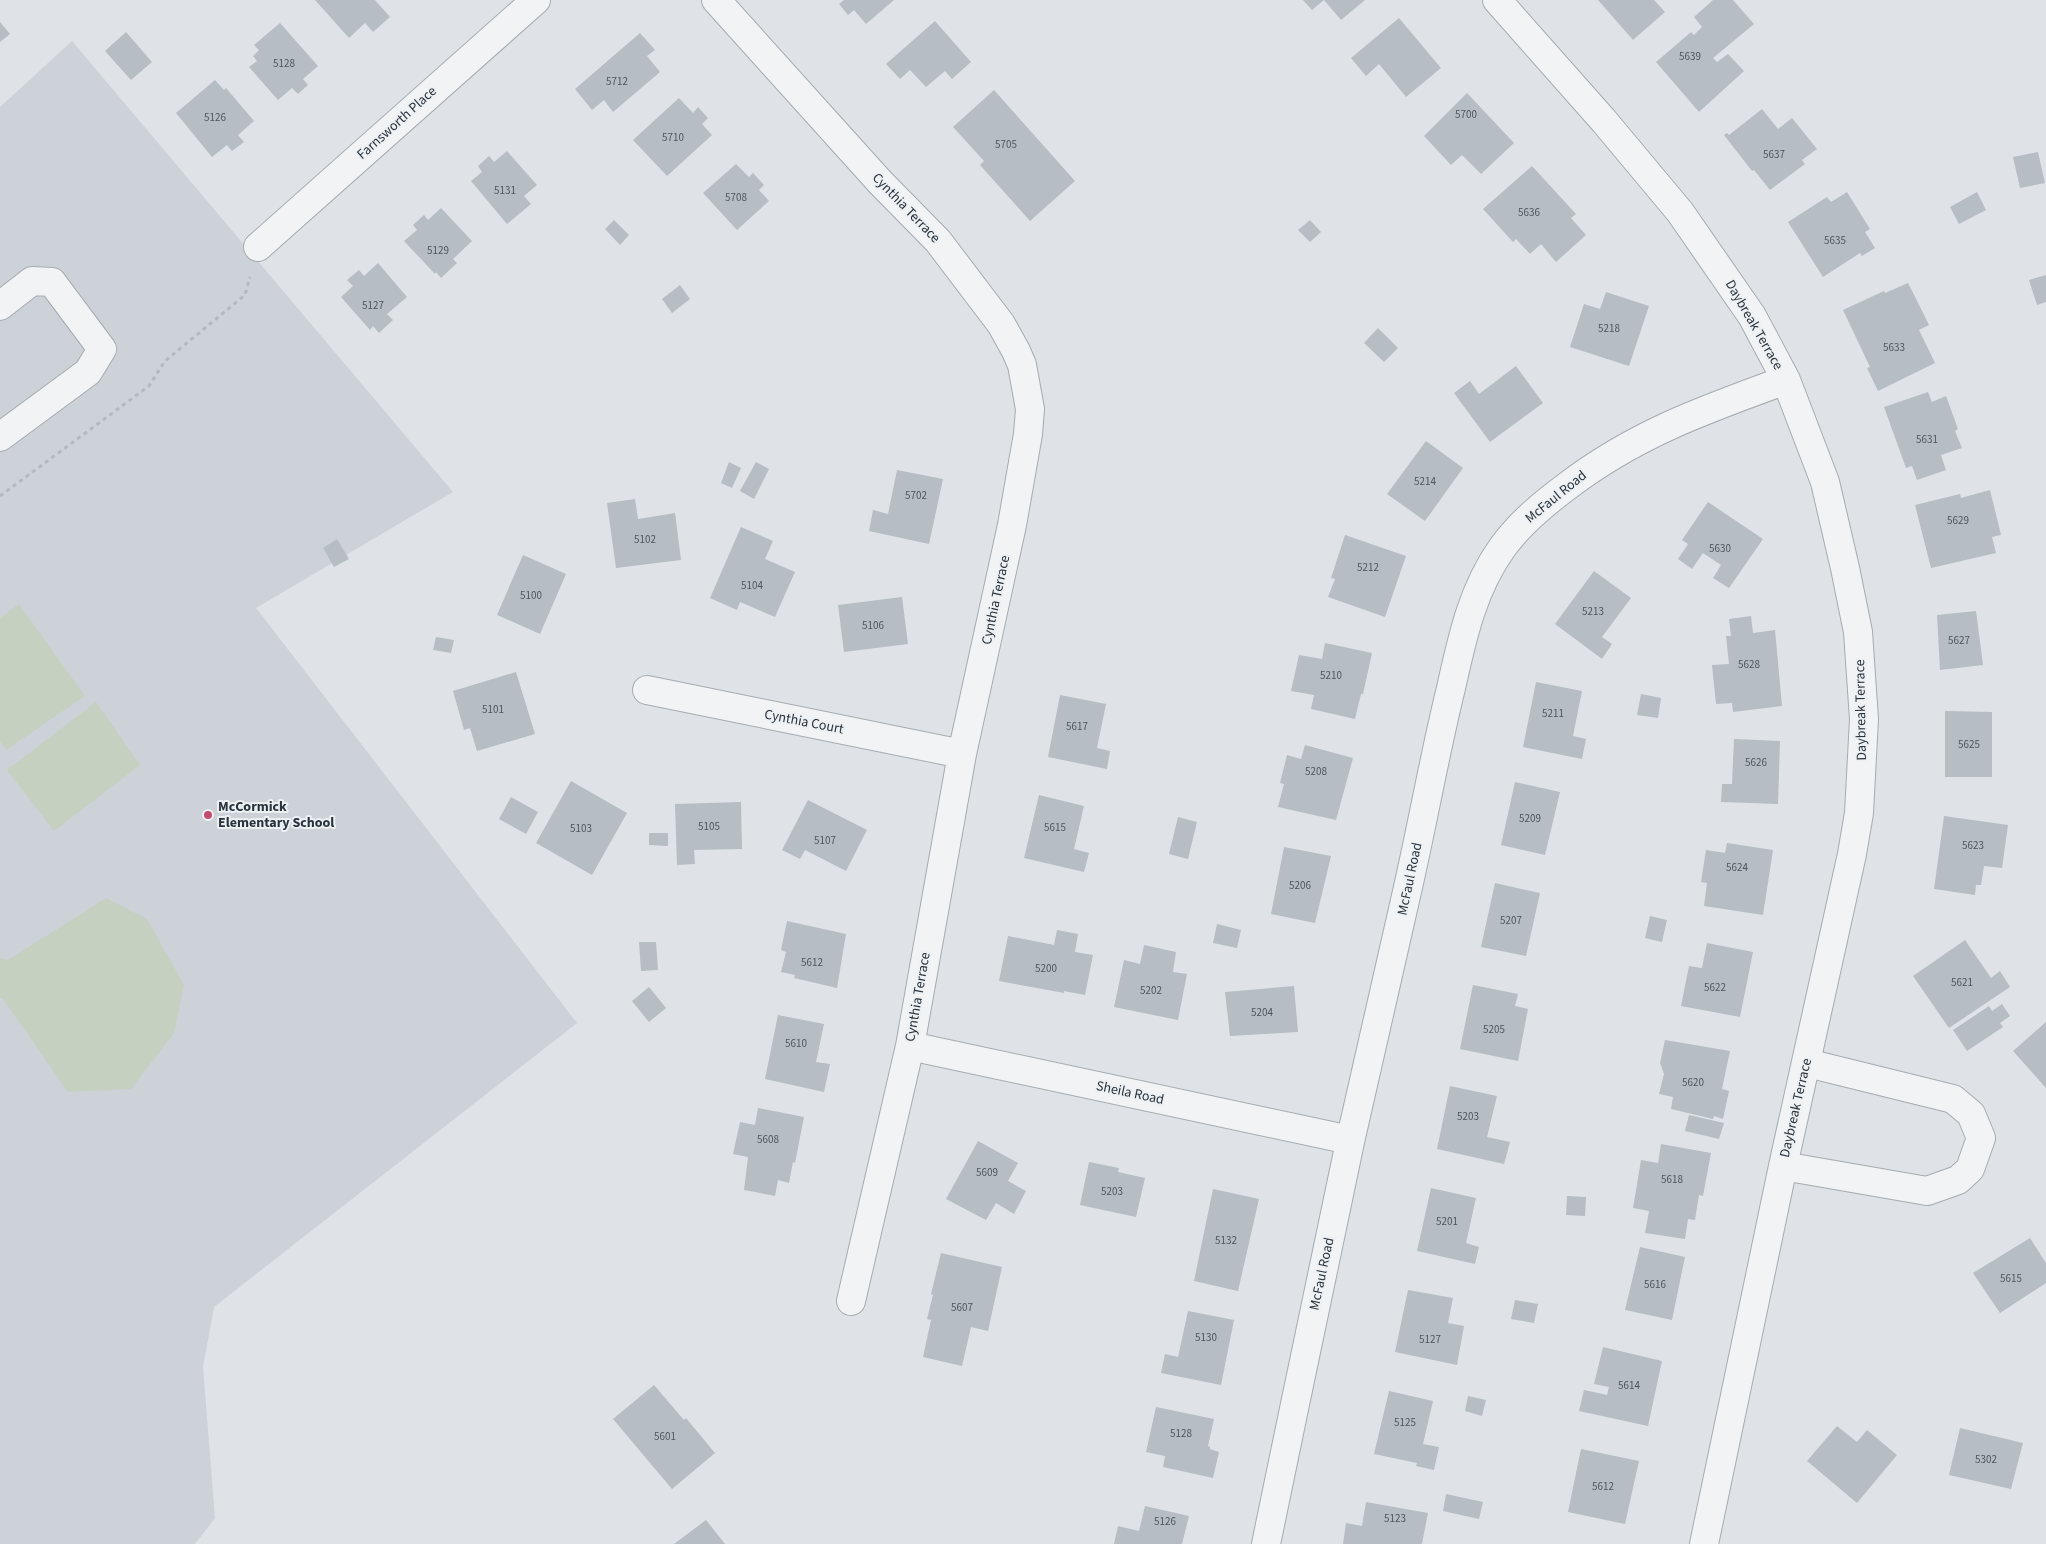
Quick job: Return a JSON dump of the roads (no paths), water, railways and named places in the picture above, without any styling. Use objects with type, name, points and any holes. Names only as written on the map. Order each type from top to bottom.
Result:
[{"type":"street","name":"Farnsworth Place","points":[[258,247],[536,0]]},
{"type":"street","name":"Cynthia Terrace","points":[[716,0],[880,182],[938,241],[1001,324],[1016,351],[1022,365],[1030,409],[1028,434],[1012,524],[962,754],[910,1046],[851,1301]]},
{"type":"street","name":"Daybreak Terrace","points":[[1497,0],[1604,121],[1680,212],[1752,316],[1786,380],[1826,482],[1846,568],[1858,632],[1864,719],[1859,813],[1852,854],[1783,1166],[1708,1543]]},
{"type":"street","points":[[0,306],[32,281],[52,282],[102,349],[88,372],[0,437]]},
{"type":"street","name":"McFaul Road","points":[[1266,1544],[1350,1140],[1463,637],[1468,618],[1486,572],[1522,524],[1587,471],[1658,430],[1786,380]]},
{"type":"street","name":"Cynthia Court","points":[[646,690],[962,754]]},
{"type":"street","name":"Sheila Road","points":[[910,1046],[1350,1140]]},
{"type":"street","points":[[1783,1166],[1927,1191],[1958,1180],[1970,1169],[1981,1138],[1971,1114],[1953,1099],[1807,1063]]},
{"type":"place","name":"McCormick Elementary School","points":[[208,815]]}]
